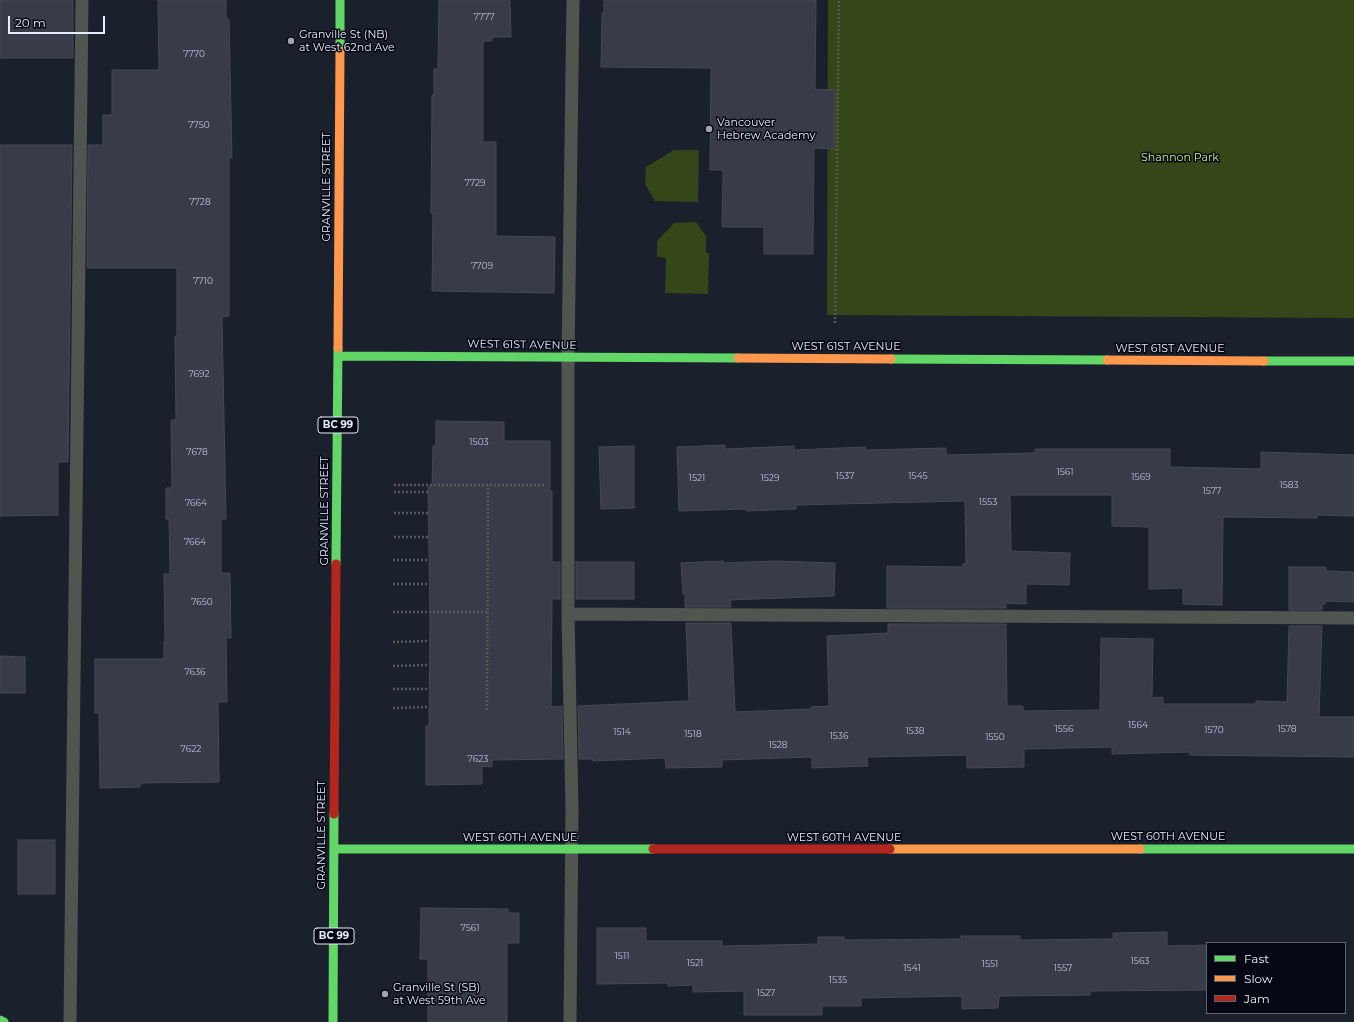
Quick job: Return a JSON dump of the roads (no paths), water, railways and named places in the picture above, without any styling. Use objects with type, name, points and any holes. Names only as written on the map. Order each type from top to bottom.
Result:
[{"type":"main road","name":"GRANVILLE STREET","points":[[333,1022],[340,0]]},
{"type":"main road","name":"WEST 61ST AVENUE","points":[[338,356],[1354,362]]},
{"type":"main road","name":"WEST 60TH AVENUE","points":[[334,849],[1354,849]]},
{"type":"main road","points":[[0,1020],[4,1022]]},
{"type":"lane","points":[[70,1022],[82,0]]},
{"type":"lane","points":[[570,1022],[572,850],[568,614],[568,358],[573,0]]},
{"type":"lane","points":[[568,614],[1354,618]]},
{"type":"place","name":"Granville St (NB) at West 62nd Ave","points":[[291,41]]},
{"type":"place","name":"Vancouver Hebrew Academy","points":[[709,129]]},
{"type":"place","name":"Granville St (SB) at West 59th Ave","points":[[385,994]]},
{"type":"park label","name":"Shannon Park","points":[[1180,158]]}]
